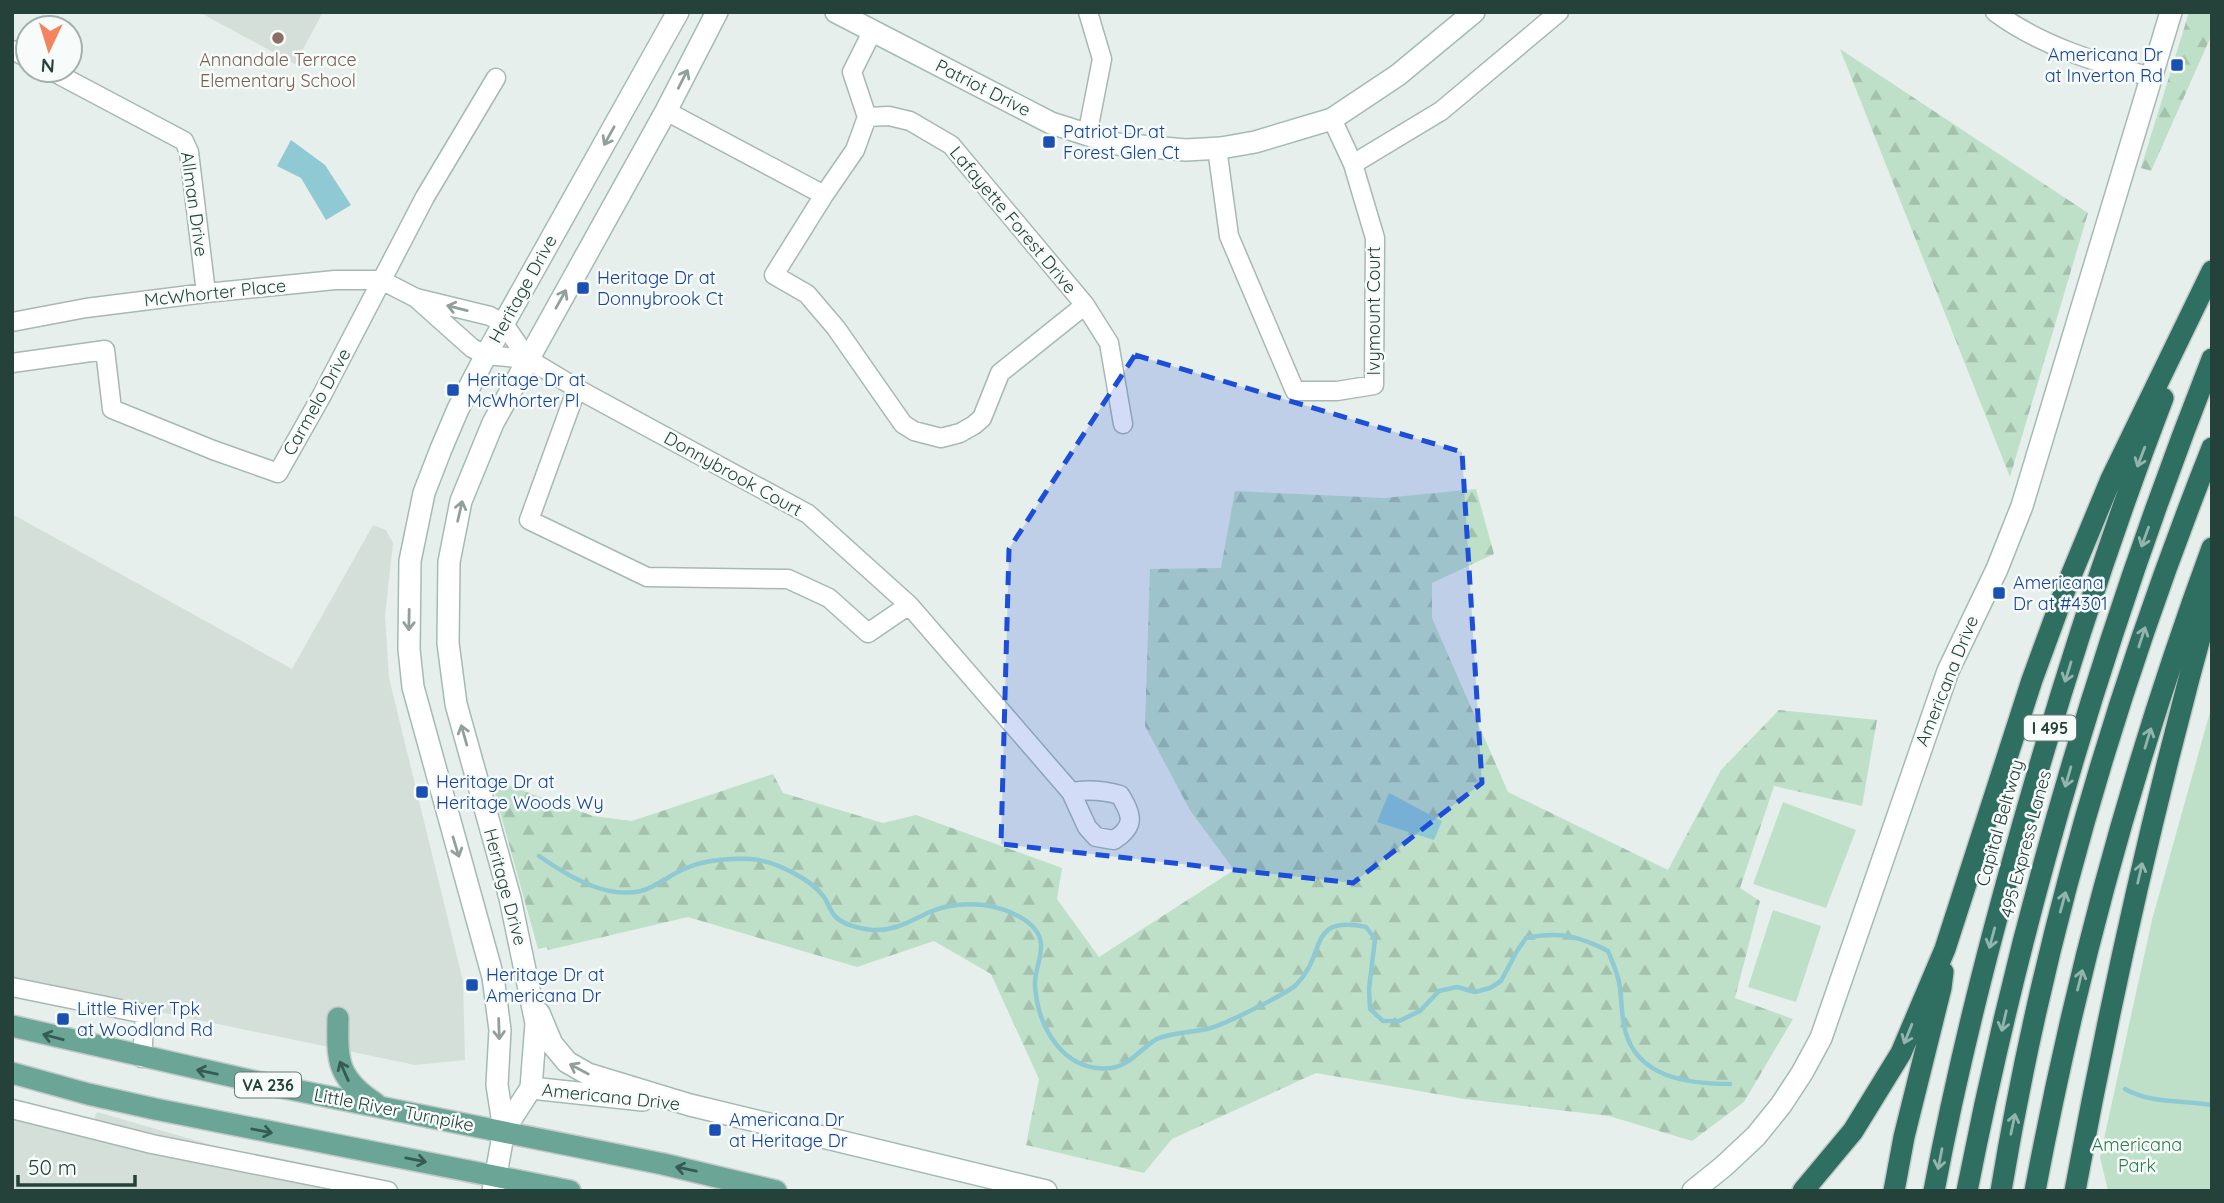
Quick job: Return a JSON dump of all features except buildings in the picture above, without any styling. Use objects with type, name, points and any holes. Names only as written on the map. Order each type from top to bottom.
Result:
[{"type":"highway","points":[[1803,1191],[1853,1131],[1900,1053],[1945,949],[2032,680],[2065,590],[2111,479],[2212,271]]},
{"type":"highway","name":"Capital Beltway","points":[[1934,1191],[1961,1058],[2017,844],[2054,716],[2121,508],[2177,362],[2212,280]]},
{"type":"highway","name":"495 Express Lanes","points":[[1967,1191],[2019,955],[2081,734],[2132,572],[2212,359]]},
{"type":"highway","points":[[2001,1191],[2042,989],[2087,814],[2146,623],[2212,448]]},
{"type":"highway","points":[[2035,1191],[2064,1046],[2106,880],[2154,719],[2212,548]]},
{"type":"highway","points":[[2075,1191],[2099,1059],[2147,839],[2212,594]]},
{"type":"highway","points":[[1894,1191],[1904,1137],[1941,988],[1945,949]]},
{"type":"highway","points":[[2084,1191],[2086,1138],[2099,1059]]},
{"type":"main road","points":[[338,1018],[340,1065],[347,1080],[358,1092],[383,1108]]},
{"type":"main road","name":"Little River Turnpike","points":[[12,1026],[142,1058],[504,1130],[675,1166],[776,1191]]},
{"type":"main road","points":[[12,1073],[88,1094],[495,1183],[570,1191]]},
{"type":"street","name":"Heritage Drive","points":[[504,1130],[497,1085],[500,1030],[493,977],[413,687],[409,649],[410,561],[424,493],[458,409],[678,12]]},
{"type":"street","name":"Heritage Drive","points":[[504,1130],[531,1088],[536,1023],[510,898],[456,705],[448,643],[449,562],[461,501],[493,423],[666,111],[717,12]]},
{"type":"street","name":"Patriot Drive","points":[[836,12],[1051,123],[1087,136],[1151,149],[1186,150],[1255,142],[1332,119],[1398,75],[1474,12]]},
{"type":"street","points":[[1087,136],[1102,59],[1088,12]]},
{"type":"street","points":[[1353,164],[1441,111],[1559,12]]},
{"type":"street","points":[[1995,12],[2031,35],[2060,49],[2152,77]]},
{"type":"street","name":"Americana Drive","points":[[1693,1191],[1756,1136],[1781,1105],[1802,1073],[1830,1015],[1948,671],[1997,569],[2022,506],[2171,12]]},
{"type":"street","points":[[867,117],[852,72],[872,32]]},
{"type":"street","name":"Carmelo Drive","points":[[12,363],[105,350],[112,409],[278,473],[322,395],[425,197],[496,78]]},
{"type":"street","name":"Allman Drive","points":[[76,84],[184,141],[189,152],[206,293]]},
{"type":"street","points":[[666,111],[824,195]]},
{"type":"street","name":"Lafayette Forest Drive","points":[[889,116],[910,121],[951,145],[1086,305],[1000,373],[982,418],[974,425],[960,433],[941,438],[914,431],[903,424],[836,328],[807,294],[774,275],[824,195],[855,150],[867,117],[889,116]]},
{"type":"street","name":"Ivymount Court","points":[[1217,148],[1230,236],[1295,391],[1337,391],[1374,385],[1375,238],[1353,164],[1332,119]]},
{"type":"street","name":"McWhorter Place","points":[[12,322],[86,308],[206,293],[335,280],[382,280],[416,298],[464,341],[486,355],[528,359]]},
{"type":"street","name":"McWhorter Place","points":[[416,298],[490,316],[504,324]]},
{"type":"street","points":[[1086,305],[1109,343],[1123,424]]},
{"type":"street","points":[[504,324],[528,359]]},
{"type":"street","name":"Donnybrook Court","points":[[528,359],[576,388],[808,514],[909,606],[1071,792]]},
{"type":"street","points":[[576,388],[529,520],[647,577],[788,579],[829,598],[868,633],[909,606]]},
{"type":"street","points":[[12,987],[145,1014],[142,1058]]},
{"type":"street","name":"Americana Drive","points":[[530,992],[552,1044],[568,1062],[588,1074],[691,1105],[1046,1191]]},
{"type":"street","name":"Americana Drive","points":[[531,1088],[691,1105]]},
{"type":"street","points":[[12,1109],[152,1144],[388,1191]]},
{"type":"street","points":[[495,1183],[504,1130]]},
{"type":"highlighted area","points":[[1135,355],[1462,452],[1482,783],[1353,883],[1001,844],[1009,549]]},
{"type":"shaded area","name":"Annandale Terrace Elementary School","points":[[199,12],[323,12],[295,64]]},
{"type":"shaded area","points":[[12,514],[292,669],[373,525],[386,530],[393,543],[385,616],[389,678],[463,981],[465,1060],[415,1065],[107,1001],[12,985]]},
{"type":"shaded area","points":[[97,1112],[285,1166],[279,1179],[363,1191],[12,1191],[12,1118],[87,1137]]},
{"type":"green space","points":[[2189,12],[2212,12],[2212,34],[2151,171],[2141,168]]},
{"type":"green space","points":[[1840,49],[2088,213],[2010,477]]},
{"type":"green space","points":[[1476,489],[1494,554],[1432,583],[1432,618],[1508,792],[1668,870],[1721,770],[1779,710],[1877,720],[1862,806],[1774,786],[1740,888],[1760,901],[1735,998],[1793,1019],[1744,1102],[1692,1141],[1609,1116],[1465,1099],[1316,1073],[1172,1139],[1144,1173],[1026,1145],[1039,1079],[991,974],[934,941],[857,967],[688,917],[548,950],[547,947],[538,949],[491,779],[593,816],[632,821],[773,774],[783,793],[883,823],[916,815],[1062,868],[1057,899],[1099,957],[1234,870],[1190,810],[1145,726],[1150,569],[1221,568],[1235,491],[1384,498]]},
{"type":"green space","name":"Americana Park","points":[[2212,705],[2212,1191],[2108,1191],[2100,1157],[2152,920]]},
{"type":"green space","points":[[1783,802],[1856,830],[1826,908],[1753,884]]},
{"type":"green space","points":[[1773,910],[1821,926],[1796,1002],[1748,987]]},
{"type":"water","points":[[291,140],[325,165],[351,205],[326,220],[301,178],[277,166]]},
{"type":"water","points":[[1389,793],[1442,821],[1434,840],[1377,822]]},
{"type":"waterway","points":[[539,856],[587,884],[627,893],[647,889],[700,863],[734,859],[760,860],[801,877],[818,890],[837,918],[852,926],[868,929],[897,927],[938,909],[958,905],[984,905],[1010,912],[1027,922],[1039,936],[1041,949],[1035,986],[1037,1002],[1048,1032],[1056,1045],[1067,1055],[1094,1068],[1118,1066],[1155,1040],[1215,1027],[1280,995],[1296,985],[1306,973],[1320,939],[1334,926],[1366,927],[1375,939],[1369,989],[1370,1009],[1383,1021],[1399,1021],[1420,1011],[1439,991],[1457,987],[1475,992],[1490,988],[1501,981],[1526,938],[1568,936],[1608,951],[1619,982],[1625,1030],[1631,1046],[1641,1059],[1653,1068],[1682,1080],[1730,1084]]},
{"type":"waterway","points":[[2125,1089],[2145,1097],[2212,1105]]},
{"type":"place","name":"Annandale Terrace Elementary School","points":[[278,38]]},
{"type":"place","name":"Americana Dr at Inverton Rd","points":[[2177,65]]},
{"type":"place","name":"Patriot Dr at Forest Glen Ct","points":[[1049,142]]},
{"type":"place","name":"Heritage Dr at Donnybrook Ct","points":[[583,288]]},
{"type":"place","name":"Heritage Dr at McWhorter Pl","points":[[453,390]]},
{"type":"place","name":"Americana Dr at #4301","points":[[1999,593]]},
{"type":"place","name":"Heritage Dr at Heritage Woods Wy","points":[[422,792]]},
{"type":"place","name":"Heritage Dr at Americana Dr","points":[[472,985]]},
{"type":"place","name":"Little River Tpk at Woodland Rd","points":[[63,1019]]},
{"type":"place","name":"Americana Dr at Heritage Dr","points":[[715,1130]]}]
